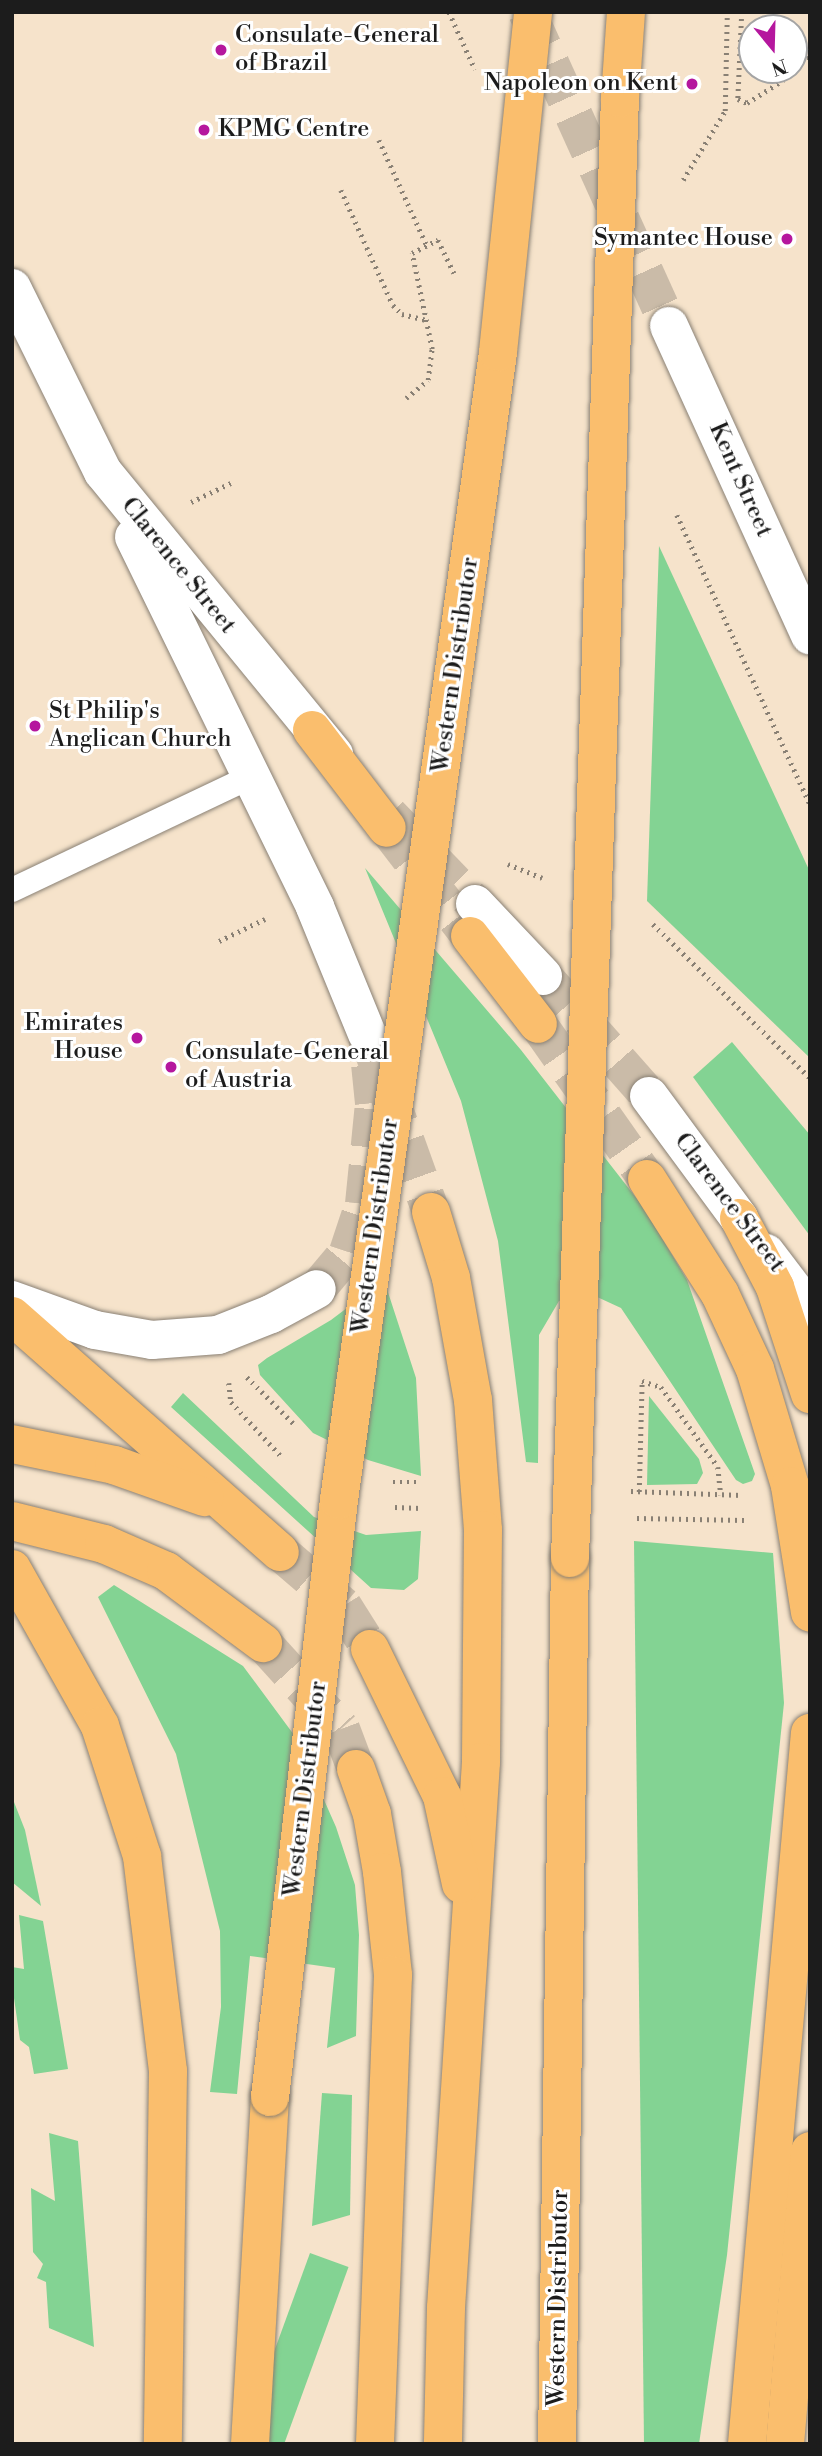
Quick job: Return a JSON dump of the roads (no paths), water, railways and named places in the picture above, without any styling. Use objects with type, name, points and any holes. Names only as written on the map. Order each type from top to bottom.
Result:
[{"type":"highway","name":"Western Distributor","points":[[250,2444],[270,2097],[339,1500],[498,352],[533,12]]},
{"type":"highway","name":"Western Distributor","points":[[557,2444],[570,1558],[626,12]]},
{"type":"highway","points":[[313,730],[388,821]]},
{"type":"highway","points":[[473,920],[538,1024]]},
{"type":"highway","points":[[647,1179],[720,1294],[755,1369],[790,1486],[810,1612]]},
{"type":"highway","points":[[431,1212],[451,1278],[473,1400],[483,1530],[481,1762],[446,2308],[443,2444]]},
{"type":"highway","points":[[739,1218],[775,1287],[810,1394]]},
{"type":"highway","points":[[12,1316],[280,1552]]},
{"type":"highway","points":[[12,1444],[114,1465],[176,1485],[222,1506],[250,1527]]},
{"type":"highway","points":[[12,1521],[104,1544],[166,1571],[262,1643]]},
{"type":"highway","points":[[12,1569],[100,1726],[142,1856],[168,2071],[163,2444]]},
{"type":"highway","points":[[370,1648],[442,1796],[461,1885],[463,2071]]},
{"type":"highway","points":[[747,2444],[810,1733]]},
{"type":"highway","points":[[356,1769],[372,1814],[382,1872],[393,1975],[375,2444]]},
{"type":"highway","points":[[785,2444],[807,2211],[810,2151]]},
{"type":"street","name":"Clarence Street","points":[[12,288],[22,332],[103,472],[313,730]]},
{"type":"street","name":"Kent Street","points":[[669,326],[810,635]]},
{"type":"street","points":[[103,472],[315,907],[367,1034]]},
{"type":"street","points":[[473,920],[543,976]]},
{"type":"street","name":"Clarence Street","points":[[649,1096],[810,1311]]},
{"type":"street","points":[[12,1300],[95,1330],[152,1340],[218,1335],[271,1314],[317,1289]]},
{"type":"lane","points":[[12,890],[250,777]]},
{"type":"tunnel","points":[[527,12],[669,326]]},
{"type":"tunnel","points":[[389,815],[475,904]]},
{"type":"tunnel","points":[[387,828],[470,936]]},
{"type":"tunnel","points":[[543,976],[649,1096]]},
{"type":"tunnel","points":[[538,1024],[647,1179]]},
{"type":"tunnel","points":[[317,1289],[348,1252],[364,1204],[374,1103],[367,1034]]},
{"type":"tunnel","points":[[367,1034],[431,1212]]},
{"type":"tunnel","points":[[280,1552],[343,1606],[370,1649]]},
{"type":"tunnel","points":[[263,1643],[341,1729],[356,1769]]},
{"type":"place","name":"Consulate-General of Brazil","points":[[221,50]]},
{"type":"place","name":"Napoleon on Kent","points":[[692,84]]},
{"type":"place","name":"KPMG Centre","points":[[204,130]]},
{"type":"place","name":"Symantec House","points":[[787,239]]},
{"type":"place","name":"St Philip's Anglican Church","points":[[35,726]]},
{"type":"place","name":"Emirates House","points":[[137,1038]]},
{"type":"place","name":"Consulate-General of Austria","points":[[171,1067]]}]
